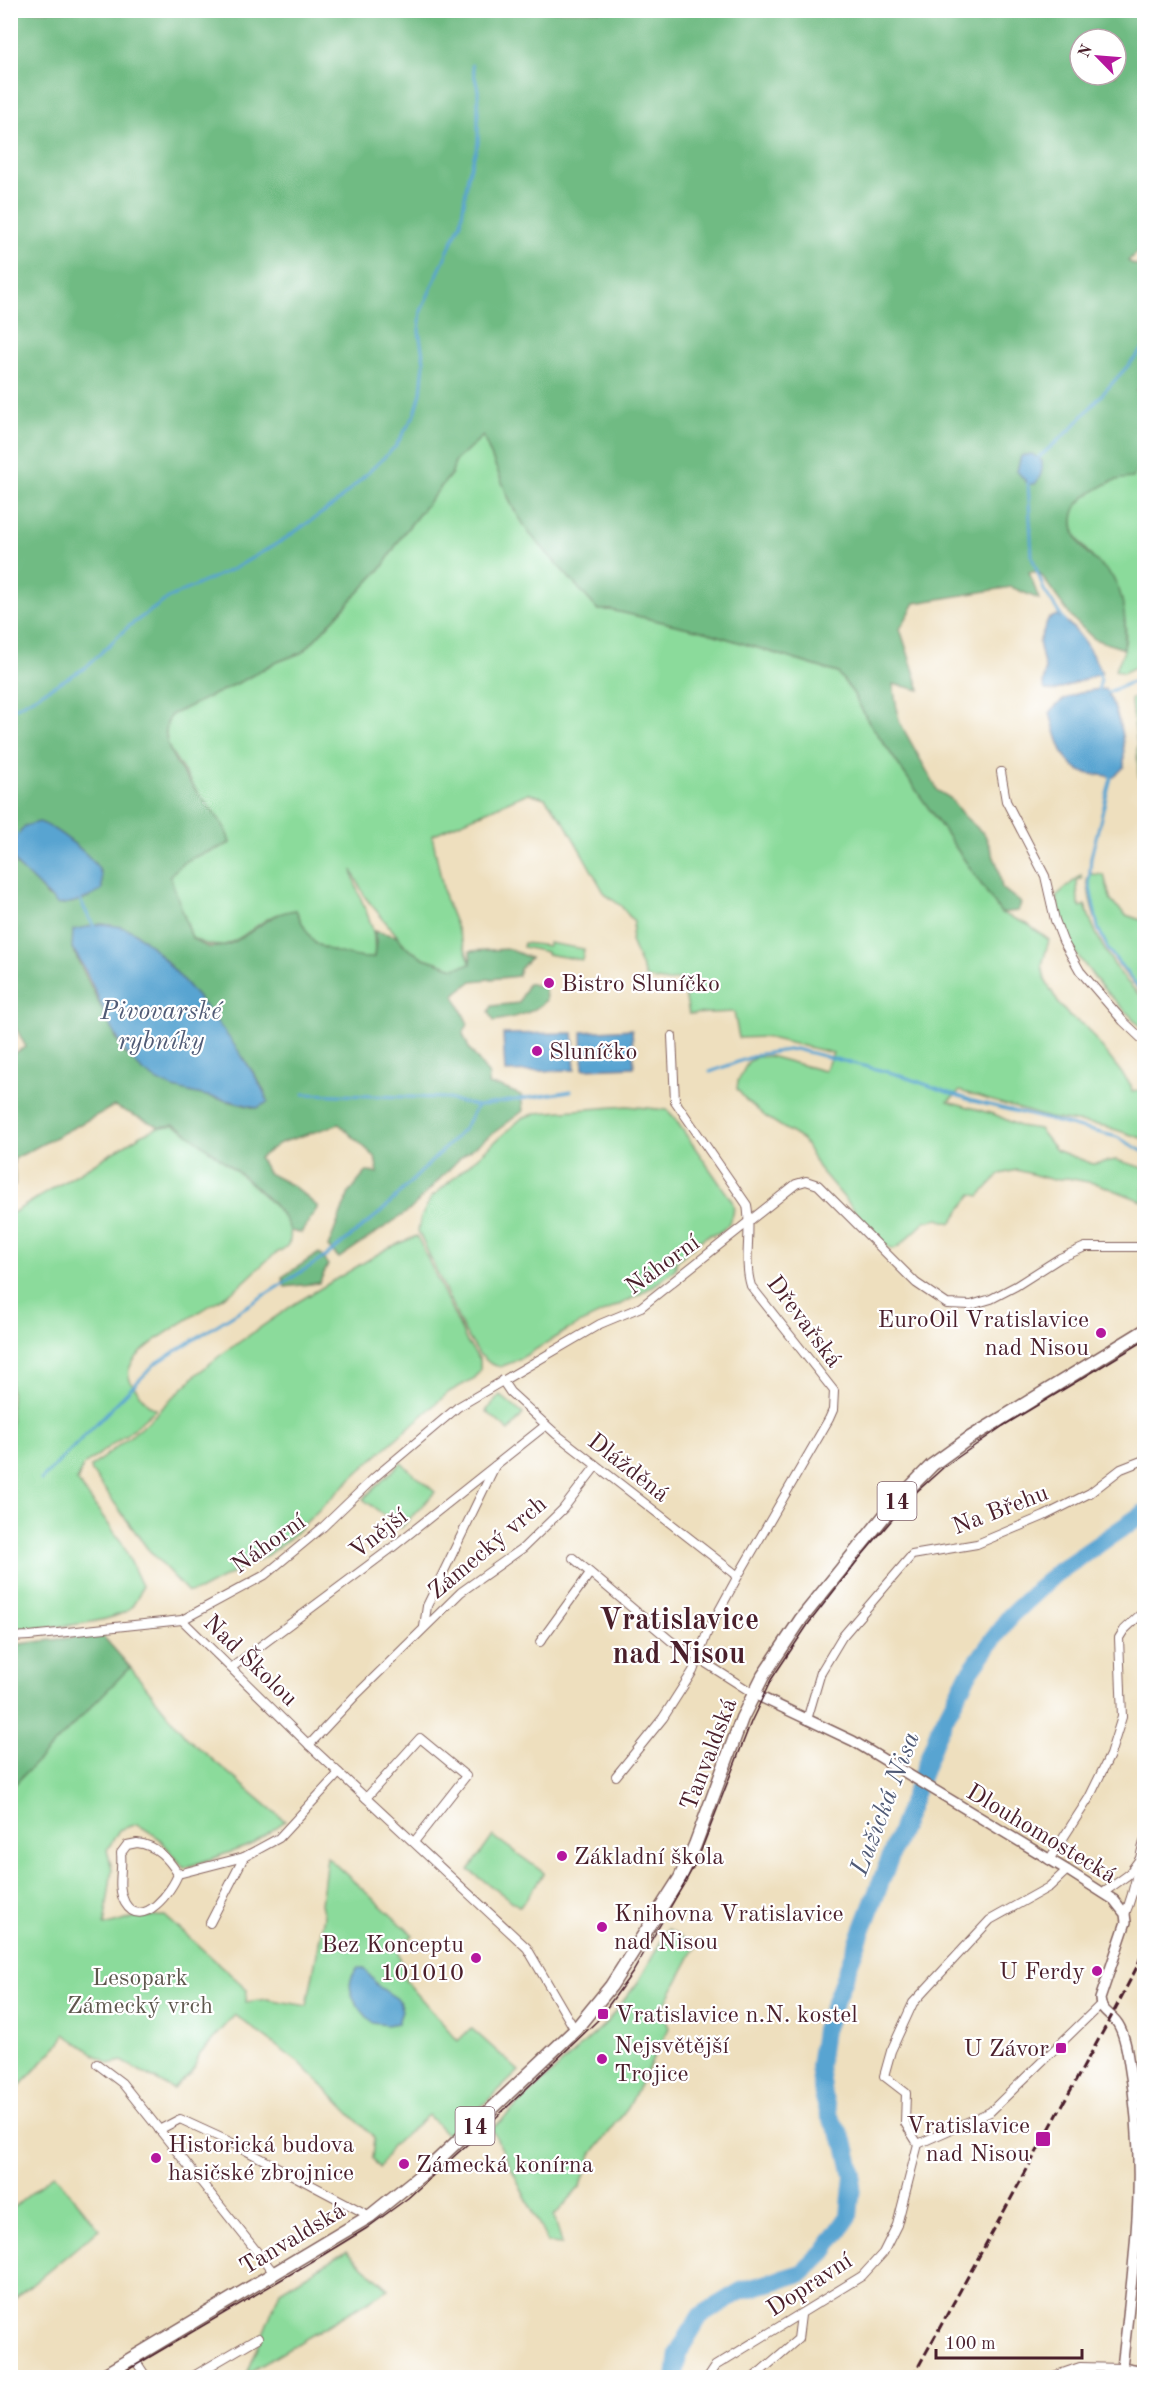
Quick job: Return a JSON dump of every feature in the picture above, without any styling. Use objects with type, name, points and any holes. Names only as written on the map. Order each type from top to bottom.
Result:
[{"type":"main road","name":"Tanvaldská","points":[[99,2378],[370,2216],[426,2171],[575,2030],[610,1986],[680,1878],[695,1845],[742,1718],[774,1659],[801,1619],[894,1504],[922,1474],[968,1439],[1144,1332]]},
{"type":"street","points":[[1001,772],[1006,801],[1039,863],[1062,941],[1080,971],[1123,1022],[1144,1041]]},
{"type":"street","name":"Dřevařská","points":[[616,1776],[663,1718],[693,1671],[708,1633],[738,1576],[829,1419],[834,1403],[834,1391],[751,1286],[747,1272],[750,1220],[747,1205],[675,1101],[672,1036]]},
{"type":"street","name":"Náhorní","points":[[182,1620],[277,1566],[323,1527],[375,1477],[458,1407],[600,1324],[641,1307],[796,1184],[806,1181],[818,1185],[916,1283],[947,1304],[971,1305],[991,1299],[1060,1258],[1085,1247],[1144,1247]]},
{"type":"street","name":"Dlážděná","points":[[502,1380],[510,1392],[546,1425],[738,1576]]},
{"type":"street","name":"Vnější","points":[[231,1668],[389,1550],[546,1425]]},
{"type":"street","name":"Na Břehu","points":[[807,1720],[821,1672],[842,1637],[912,1555],[977,1544],[1044,1516],[1090,1493],[1121,1469],[1144,1460]]},
{"type":"street","name":"Zámecký vrch","points":[[424,1627],[427,1606],[497,1462]]},
{"type":"street","name":"Zámecký vrch","points":[[309,1745],[461,1592],[523,1548],[563,1509],[596,1466]]},
{"type":"street","points":[[573,1558],[671,1641],[753,1694]]},
{"type":"street","points":[[540,1641],[590,1573]]},
{"type":"street","points":[[1049,1860],[1089,1798],[1110,1755],[1122,1718],[1119,1638],[1144,1611]]},
{"type":"street","name":"Nad Školou","points":[[10,1636],[182,1620],[309,1745],[526,1948],[575,2030]]},
{"type":"street","name":"Dlouhomostecká","points":[[753,1694],[853,1741],[1067,1870],[1121,1907],[1125,1914],[1123,1931],[1101,1993],[1100,2005]]},
{"type":"street","points":[[366,1798],[420,1738],[466,1776],[414,1842]]},
{"type":"street","points":[[178,1874],[244,1857],[279,1838],[339,1773]]},
{"type":"street","points":[[1125,1914],[1138,1874],[1144,1842]]},
{"type":"street","points":[[148,1844],[170,1862],[178,1874],[175,1883],[156,1907],[141,1912],[132,1910],[124,1902],[119,1876],[122,1863],[121,1853],[127,1845],[148,1844]]},
{"type":"street","points":[[210,1923],[244,1857]]},
{"type":"street","points":[[1103,1893],[1128,1875],[1139,1860]]},
{"type":"street","points":[[1067,1870],[1049,1887],[990,1920],[913,2003],[891,2051],[884,2076],[906,2093],[905,2123],[918,2144],[990,2112],[1100,2005],[1117,2023],[1140,2106],[1138,2134],[1141,2213],[1122,2368]]},
{"type":"street","points":[[97,2064],[122,2083],[274,2273]]},
{"type":"street","points":[[159,2130],[180,2119],[228,2141],[370,2216]]},
{"type":"street","name":"Dopravní","points":[[707,2378],[715,2366],[862,2276],[883,2253],[897,2225],[918,2144]]},
{"type":"street","points":[[753,2378],[798,2339],[801,2315]]},
{"type":"street","points":[[190,2378],[258,2338]]},
{"type":"street","points":[[133,2357],[147,2378]]},
{"type":"street","points":[[1048,2378],[1080,2367],[1122,2368],[1144,2372]]},
{"type":"green space","points":[[11,11],[1144,11],[1144,250],[1138,251],[1128,261],[1135,265],[1144,265],[1144,381],[1137,390],[1144,403],[1144,453],[1133,478],[1110,482],[1091,493],[1078,504],[1073,518],[1078,541],[1112,576],[1119,589],[1124,614],[1124,649],[1094,639],[1072,618],[1039,572],[1029,572],[1039,599],[1011,587],[915,603],[900,629],[920,690],[893,684],[899,721],[938,791],[950,798],[963,815],[985,835],[998,867],[1002,888],[1021,903],[1018,911],[1001,913],[867,719],[853,693],[838,673],[706,632],[611,610],[598,610],[529,533],[512,506],[483,436],[455,461],[452,473],[403,534],[383,566],[303,652],[272,664],[171,715],[166,727],[167,741],[172,756],[191,785],[223,824],[230,843],[191,859],[177,868],[170,876],[192,938],[209,947],[232,943],[273,917],[296,910],[307,932],[316,943],[327,949],[354,956],[374,957],[376,942],[374,931],[396,936],[408,949],[424,958],[454,968],[471,964],[470,951],[509,949],[530,958],[520,969],[518,976],[472,981],[454,995],[468,1024],[463,1034],[469,1048],[489,1075],[488,1085],[501,1087],[521,1095],[523,1111],[460,1158],[410,1210],[339,1258],[328,1247],[349,1193],[366,1172],[378,1173],[375,1157],[339,1124],[280,1143],[259,1158],[268,1173],[293,1186],[318,1207],[301,1233],[290,1231],[274,1205],[260,1191],[182,1129],[174,1125],[160,1127],[114,1106],[14,1159],[15,1185],[11,1187],[10,1055],[26,1047],[10,1017]],"holes":[[[25,826],[81,899],[72,903],[48,897],[17,865],[13,843]],[[133,932],[178,976],[205,1008],[254,1074],[268,1102],[256,1108],[171,1087],[123,1052],[72,948]]]},
{"type":"green space","points":[[483,436],[512,506],[598,610],[611,610],[706,632],[838,673],[853,693],[867,719],[1001,913],[1027,924],[1049,940],[1042,965],[1045,980],[1059,1004],[1070,1017],[1085,1026],[1131,1085],[1132,1092],[1144,1090],[1144,1139],[1104,1126],[1049,1118],[960,1091],[948,1101],[996,1115],[1019,1126],[1039,1129],[1056,1150],[1093,1164],[1116,1160],[1144,1168],[1144,1202],[1099,1184],[1067,1178],[1053,1180],[1017,1170],[1000,1174],[979,1196],[972,1194],[951,1223],[938,1219],[925,1222],[898,1247],[893,1249],[884,1245],[818,1167],[803,1140],[766,1117],[737,1089],[738,1081],[748,1062],[756,1057],[769,1056],[824,1071],[833,1053],[765,1037],[739,1038],[734,1012],[689,1014],[680,979],[667,982],[646,978],[631,941],[634,922],[621,906],[605,894],[564,822],[545,798],[528,793],[432,835],[445,898],[471,964],[454,968],[424,958],[408,949],[365,897],[352,870],[371,923],[375,945],[372,959],[343,954],[322,947],[304,928],[296,910],[273,916],[244,936],[226,944],[216,946],[192,938],[170,876],[191,858],[230,843],[170,750],[166,732],[171,715],[272,664],[303,652],[383,566],[403,534],[452,473],[455,461]]},
{"type":"green space","points":[[1144,453],[1144,663],[1123,673],[1115,670],[1123,654],[1126,637],[1124,615],[1105,573],[1077,537],[1074,531],[1073,516],[1084,496],[1129,472],[1138,464]]},
{"type":"green space","points":[[1144,694],[1144,794],[1138,773],[1131,699]]},
{"type":"green space","points":[[1091,874],[1104,875],[1111,901],[1126,915],[1144,921],[1144,995],[1121,969],[1098,929],[1087,880]]},
{"type":"green space","points":[[1081,875],[1082,880],[1081,878],[1077,881],[1078,903],[1081,907],[1085,905],[1095,931],[1116,968],[1144,999],[1144,1030],[1101,986],[1070,946],[1056,896]]},
{"type":"green space","points":[[524,943],[548,946],[548,943],[584,949],[582,960],[523,947]]},
{"type":"green space","points":[[528,983],[545,988],[546,1000],[529,1012],[494,1021],[489,1012],[492,1006],[519,1003]]},
{"type":"green space","points":[[627,1106],[667,1110],[673,1116],[732,1201],[734,1210],[729,1223],[718,1233],[709,1235],[696,1244],[676,1262],[676,1268],[651,1287],[566,1331],[518,1360],[500,1367],[491,1364],[479,1354],[464,1331],[418,1231],[421,1217],[431,1198],[522,1118],[537,1113]]},
{"type":"green space","points":[[174,1125],[226,1163],[275,1207],[290,1231],[290,1241],[237,1288],[160,1337],[134,1360],[129,1370],[130,1381],[145,1401],[156,1409],[83,1466],[77,1481],[122,1543],[142,1586],[133,1605],[123,1613],[98,1621],[11,1630],[11,1214],[143,1134],[156,1128]]},
{"type":"green space","points":[[417,1236],[467,1342],[480,1360],[480,1370],[475,1378],[449,1392],[357,1473],[289,1539],[267,1555],[199,1591],[188,1592],[147,1548],[92,1472],[91,1467],[148,1422],[197,1374],[222,1354],[296,1303],[388,1248]]},
{"type":"green space","points":[[319,1253],[328,1265],[319,1283],[285,1287],[282,1277]]},
{"type":"green space","points":[[500,1395],[523,1414],[509,1431],[486,1411]]},
{"type":"green space","points":[[401,1463],[435,1492],[401,1528],[363,1499]]},
{"type":"green space","points":[[101,1634],[130,1667],[11,1788],[11,1645]]},
{"type":"green space","name":"Lesopark Zámecký vrch","points":[[130,1667],[186,1737],[285,1821],[251,1845],[184,1868],[159,1838],[137,1824],[119,1830],[107,1850],[112,1869],[104,1926],[136,1917],[165,1916],[247,1989],[246,2002],[267,1999],[307,2006],[324,1916],[321,1904],[327,1857],[413,1935],[398,1949],[401,1963],[406,1966],[405,1980],[458,2041],[471,2028],[519,2071],[449,2137],[428,2115],[391,2147],[380,2168],[372,2158],[374,2138],[303,2066],[235,2015],[200,2054],[192,2072],[173,2089],[122,2061],[109,2064],[65,2034],[60,2043],[11,2095],[11,1788]]},
{"type":"green space","points":[[493,1836],[544,1873],[520,1907],[469,1870]]},
{"type":"green space","points":[[668,1929],[696,1946],[662,2010],[669,2028],[628,2108],[592,2154],[580,2187],[554,2216],[562,2244],[548,2243],[492,2129],[607,2022],[638,1982]]},
{"type":"green space","points":[[54,2174],[99,2229],[11,2302],[11,2210]]},
{"type":"green space","points":[[346,2251],[389,2289],[247,2374],[280,2291]]},
{"type":"water","points":[[1032,454],[1042,461],[1042,471],[1035,484],[1028,484],[1017,471],[1021,456]]},
{"type":"water","points":[[1057,615],[1078,634],[1102,673],[1054,691],[1045,690],[1043,685],[1045,669],[1039,642],[1048,619]]},
{"type":"water","points":[[1105,689],[1117,716],[1123,747],[1124,767],[1114,777],[1085,773],[1070,763],[1057,739],[1050,713],[1067,698]]},
{"type":"water","points":[[39,822],[64,836],[98,867],[102,889],[76,902],[58,905],[17,865],[12,854],[15,840],[25,826]]},
{"type":"water","name":"Pivovarské rybníky","points":[[101,924],[132,931],[165,960],[229,1037],[261,1086],[268,1102],[257,1108],[171,1087],[150,1076],[134,1062],[121,1046],[72,948],[73,930]]},
{"type":"water","name":"Sluníčko","points":[[632,1029],[634,1067],[583,1069],[582,1032]]},
{"type":"water","name":"Sluníčko","points":[[573,1033],[574,1045],[569,1046],[570,1056],[574,1056],[575,1070],[505,1072],[503,1034]]},
{"type":"water","points":[[358,1968],[364,1968],[378,1986],[399,2000],[402,2011],[398,2023],[387,2025],[372,2023],[357,2004],[350,1983]]},
{"type":"waterway","points":[[10,711],[85,668],[129,626],[170,597],[235,568],[283,540],[335,504],[395,447],[415,414],[421,393],[424,362],[419,331],[421,311],[461,222],[468,176],[478,143],[478,90],[472,65]]},
{"type":"waterway","points":[[1038,458],[1070,430],[1144,348]]},
{"type":"waterway","points":[[1028,481],[1032,557],[1044,590],[1065,622]]},
{"type":"waterway","points":[[1098,672],[1101,679],[1098,691]]},
{"type":"waterway","points":[[1104,694],[1144,677]]},
{"type":"waterway","points":[[1110,774],[1111,778],[1091,857],[1089,882],[1098,928],[1109,951],[1144,994]]},
{"type":"waterway","points":[[10,817],[14,833],[20,838]]},
{"type":"waterway","points":[[79,898],[94,927]]},
{"type":"waterway","points":[[710,1072],[760,1054],[795,1049],[896,1074],[973,1101],[1117,1137],[1144,1152]]},
{"type":"waterway","points":[[304,1094],[444,1098],[477,1106],[571,1091]]},
{"type":"waterway","points":[[41,1480],[155,1364],[325,1257],[381,1212],[463,1130],[477,1106]]},
{"type":"waterway","name":"Lužická Nisa","points":[[675,2378],[678,2353],[700,2316],[741,2291],[802,2273],[824,2252],[849,2216],[853,2175],[846,2145],[830,2117],[823,2095],[819,2066],[824,2030],[939,1730],[967,1676],[1010,1616],[1055,1574],[1144,1513]]},
{"type":"tram line","points":[[114,2378],[323,2255],[367,2228],[408,2198],[597,2021],[633,1972],[697,1861],[751,1722],[771,1680],[809,1623],[858,1560],[912,1496],[944,1467],[1003,1426],[1144,1341]]},
{"type":"railway","points":[[912,2378],[1111,2017],[1138,1965],[1144,1946]]},
{"type":"place","name":"Bistro Sluníčko","points":[[549,983]]},
{"type":"place","name":"Sluníčko","points":[[537,1051]]},
{"type":"place","name":"EuroOil Vratislavice nad Nisou","points":[[1101,1333]]},
{"type":"place","name":"Základní škola","points":[[562,1856]]},
{"type":"place","name":"Knihovna Vratislavice nad Nisou","points":[[602,1927]]},
{"type":"place","name":"Bez Konceptu 101010","points":[[476,1958]]},
{"type":"place","name":"U Ferdy","points":[[1097,1971]]},
{"type":"place","name":"Vratislavice n.N. kostel","points":[[603,2014]]},
{"type":"place","name":"U Závor","points":[[1061,2048]]},
{"type":"place","name":"Nejsvětější Trojice","points":[[602,2059]]},
{"type":"place","name":"Vratislavice nad Nisou","points":[[1043,2139]]},
{"type":"place","name":"Historická budova hasičské zbrojnice","points":[[156,2158]]},
{"type":"place","name":"Zámecká konírna","points":[[404,2164]]},
{"type":"district","name":"Vratislavice nad Nisou","points":[[679,1636]]}]
